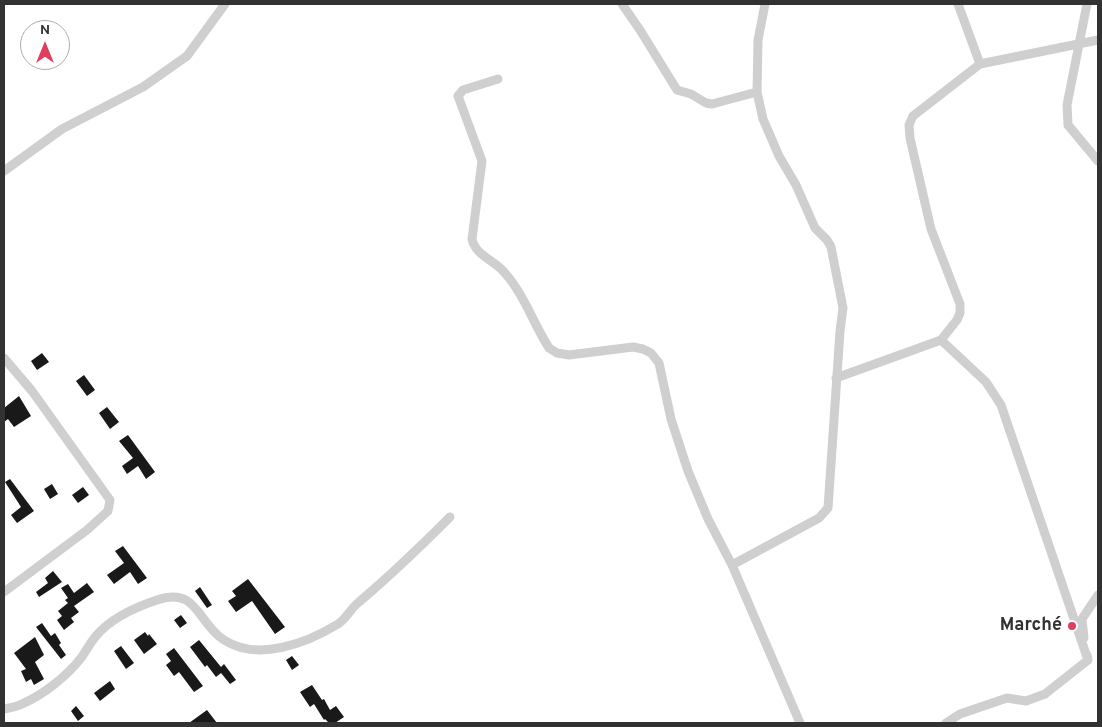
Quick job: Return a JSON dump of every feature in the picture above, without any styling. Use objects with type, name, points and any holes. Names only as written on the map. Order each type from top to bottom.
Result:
[{"type":"street","points":[[4,171],[62,130],[143,87],[187,56],[225,4]]},
{"type":"street","points":[[622,4],[677,90],[712,104],[757,92]]},
{"type":"street","points":[[732,565],[819,518],[828,508],[836,378],[843,308],[832,247],[815,228],[796,185],[779,156],[763,120],[757,92],[758,40],[766,4]]},
{"type":"street","points":[[958,4],[980,64]]},
{"type":"street","points":[[1087,4],[1067,105],[1067,116],[1068,124],[1098,161]]},
{"type":"street","points":[[836,378],[941,340],[957,320],[960,313],[960,304],[931,230],[910,138],[909,125],[913,116],[980,64],[1098,40]]},
{"type":"street","points":[[498,79],[464,90],[458,96],[482,161],[472,239],[475,248],[506,274],[520,294],[549,348],[557,353],[569,355],[633,347],[651,353],[659,363],[671,419],[688,471],[708,519],[732,565],[800,723]]},
{"type":"street","points":[[941,340],[986,382],[1001,405],[1088,660]]},
{"type":"street","points":[[4,358],[32,391],[110,500],[108,511],[87,530],[4,592]]},
{"type":"street","points":[[4,709],[21,705],[55,683],[80,660],[96,636],[108,625],[142,606],[172,596],[183,598],[194,605],[202,618],[223,640],[240,647],[257,650],[279,648],[310,638],[340,623],[356,604],[418,550],[450,517]]},
{"type":"street","points":[[1088,660],[1082,620],[1098,589]]},
{"type":"street","points":[[1082,620],[1098,595]]},
{"type":"street","points":[[946,723],[960,714],[1008,698],[1026,700],[1045,694],[1088,660]]},
{"type":"building","points":[[42,353],[49,362],[37,370],[31,361]]},
{"type":"building","points":[[84,375],[95,390],[87,396],[76,381]]},
{"type":"building","points":[[19,396],[31,416],[14,427],[8,419],[4,422],[4,408]]},
{"type":"building","points":[[107,407],[119,422],[110,429],[99,413]]},
{"type":"building","points":[[128,435],[155,472],[146,479],[138,466],[127,474],[122,466],[133,458],[119,441]]},
{"type":"building","points":[[10,479],[34,511],[17,523],[11,515],[21,507],[5,482]]},
{"type":"building","points":[[52,484],[58,494],[50,499],[44,489]]},
{"type":"building","points":[[83,487],[89,495],[78,503],[72,495]]},
{"type":"building","points":[[123,546],[147,578],[138,584],[130,572],[114,584],[107,575],[124,563],[115,551]]},
{"type":"building","points":[[53,571],[62,582],[39,597],[36,592],[48,583],[45,578]]},
{"type":"building","points":[[248,579],[285,627],[275,634],[252,601],[236,612],[228,601],[236,596],[232,591]]},
{"type":"building","points":[[87,583],[94,592],[74,606],[79,612],[71,618],[74,622],[64,630],[57,620],[62,616],[58,611],[68,603],[65,600],[68,598],[61,588],[68,584],[74,593]]},
{"type":"building","points":[[200,587],[212,605],[207,608],[195,591]]},
{"type":"building","points":[[181,615],[187,623],[180,628],[174,620]]},
{"type":"building","points":[[42,623],[51,636],[55,633],[61,643],[59,645],[66,655],[61,659],[36,627]]},
{"type":"building","points":[[145,632],[157,644],[144,654],[134,640]]},
{"type":"building","points":[[35,637],[44,655],[35,662],[44,679],[34,685],[31,679],[26,682],[21,671],[26,669],[14,653]]},
{"type":"building","points":[[199,640],[221,667],[224,664],[236,680],[230,684],[221,673],[216,677],[207,665],[205,667],[190,647]]},
{"type":"building","points":[[121,646],[134,663],[126,669],[114,651]]},
{"type":"building","points":[[174,648],[203,686],[194,692],[179,672],[174,676],[166,665],[171,661],[166,654]]},
{"type":"building","points":[[292,656],[299,665],[292,670],[286,660]]},
{"type":"building","points":[[110,681],[115,689],[100,701],[94,693]]},
{"type":"building","points":[[312,685],[322,700],[324,699],[330,710],[336,706],[344,717],[335,723],[329,723],[324,720],[314,704],[310,707],[300,692]]},
{"type":"building","points":[[76,706],[84,716],[78,721],[71,711]]},
{"type":"building","points":[[207,710],[217,723],[189,723]]},
{"type":"place","name":"Marché","points":[[1072,626]]}]
